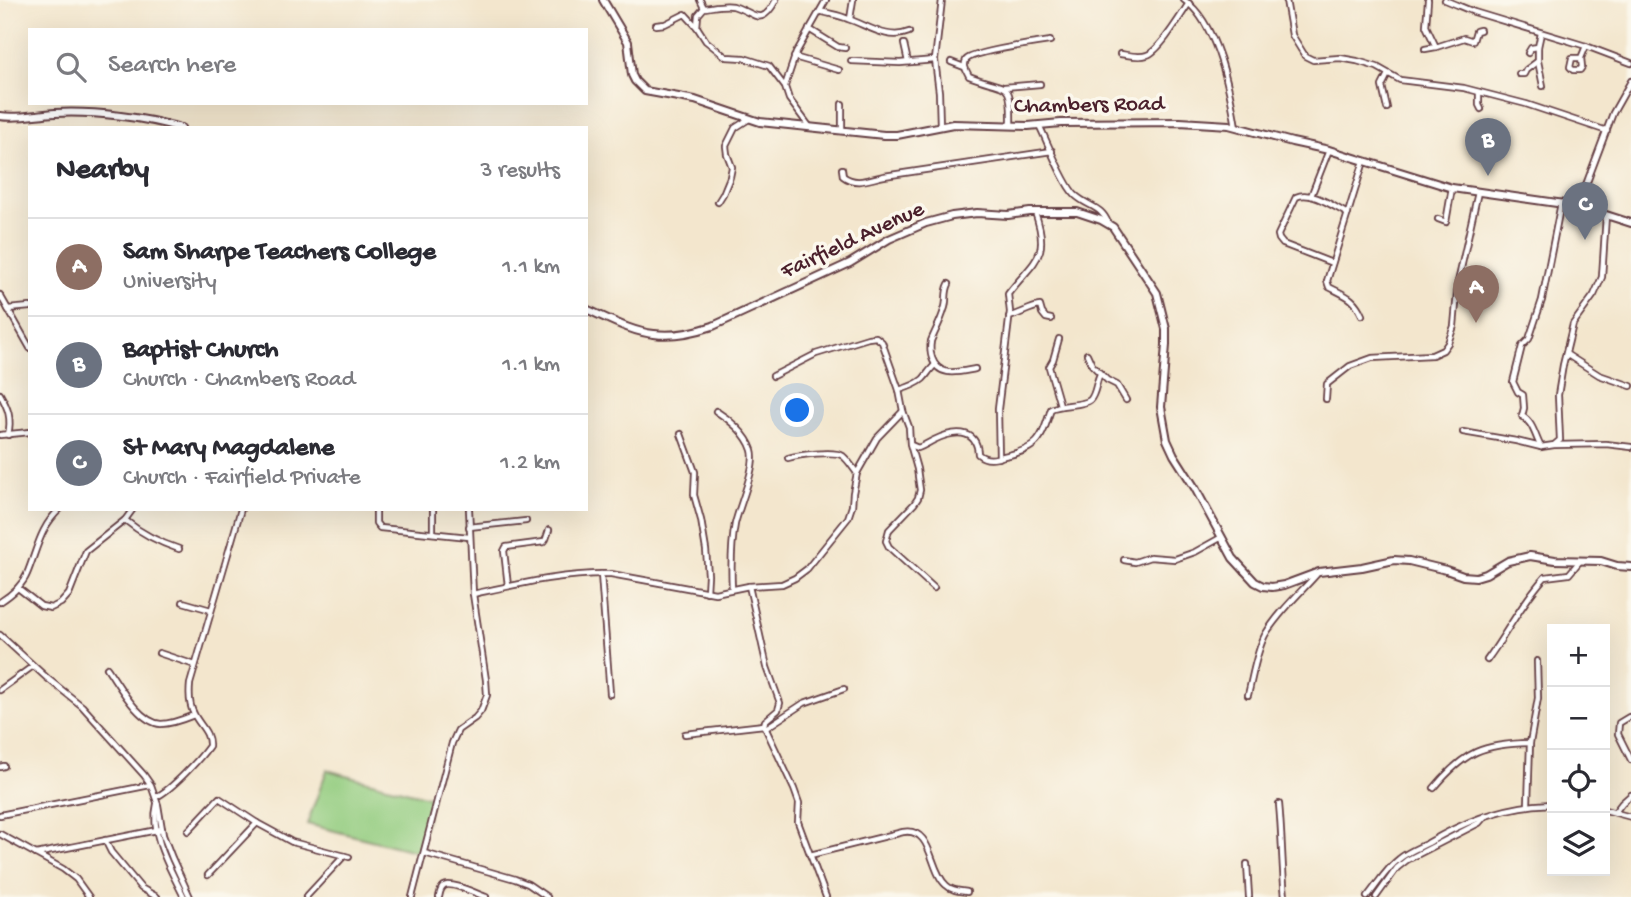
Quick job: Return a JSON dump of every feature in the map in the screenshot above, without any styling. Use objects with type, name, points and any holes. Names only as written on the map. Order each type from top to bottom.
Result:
[{"type":"street","name":"Chambers Road","points":[[603,0],[628,42],[632,75],[639,87],[645,91],[695,100],[771,124],[884,135],[953,124],[1180,122],[1236,127],[1329,150],[1452,188],[1578,206],[1631,223]]},
{"type":"street","points":[[701,0],[704,8]]},
{"type":"street","points":[[697,27],[698,15],[704,8],[734,3],[753,16],[760,17],[767,13],[776,0]]},
{"type":"street","points":[[785,87],[794,57],[826,0]]},
{"type":"street","points":[[850,19],[853,0]]},
{"type":"street","points":[[940,126],[935,60],[942,0]]},
{"type":"street","points":[[1286,0],[1292,35],[1305,56],[1313,60],[1340,58],[1357,61],[1377,67],[1400,80],[1464,88],[1526,104],[1607,131]]},
{"type":"street","points":[[1428,0],[1426,26],[1436,47]]},
{"type":"street","points":[[1445,0],[1631,63]]},
{"type":"street","points":[[1120,54],[1135,57],[1149,55],[1164,39],[1186,2],[1208,29],[1219,55],[1236,127]]},
{"type":"street","points":[[820,11],[890,34],[909,32]]},
{"type":"street","points":[[656,25],[665,24],[685,14],[706,41],[726,57],[744,58],[769,66],[809,126]]},
{"type":"street","points":[[809,29],[838,47],[845,48]]},
{"type":"street","points":[[1425,49],[1464,38],[1473,41],[1476,31],[1480,30]]},
{"type":"street","points":[[1541,33],[1538,38],[1538,61],[1543,86]]},
{"type":"street","points":[[1011,125],[1009,92],[1003,87],[969,76],[964,62],[981,53],[1050,41]]},
{"type":"street","points":[[904,44],[908,62]]},
{"type":"street","points":[[1581,58],[1586,46]]},
{"type":"street","points":[[1528,53],[1531,47],[1538,47]]},
{"type":"street","points":[[794,57],[839,70]]},
{"type":"street","points":[[851,61],[935,60]]},
{"type":"street","points":[[1519,75],[1524,74],[1538,61]]},
{"type":"street","points":[[951,62],[964,67]]},
{"type":"street","points":[[1387,108],[1382,86],[1388,74]]},
{"type":"street","points":[[1578,206],[1613,113],[1631,80]]},
{"type":"street","points":[[1003,87],[1040,84]]},
{"type":"street","points":[[1479,92],[1481,109]]},
{"type":"street","points":[[842,104],[842,131]]},
{"type":"street","points":[[0,116],[57,113],[104,115],[155,120],[174,126]]},
{"type":"street","points":[[718,202],[732,167],[726,146],[735,128],[750,119]]},
{"type":"street","points":[[1039,125],[1072,192],[1101,210],[1157,293],[1166,329],[1161,407],[1167,440],[1233,558],[1255,582],[1272,587],[1319,572],[1394,560],[1409,561],[1476,578],[1519,557],[1530,556],[1555,560],[1601,561],[1631,567]]},
{"type":"street","points":[[1311,196],[1329,150]]},
{"type":"street","points":[[842,169],[843,176],[859,182],[1052,151]]},
{"type":"street","points":[[1362,315],[1352,298],[1329,287],[1327,281],[1364,161]]},
{"type":"street","points":[[1438,219],[1447,222],[1452,188]]},
{"type":"street","points":[[1326,399],[1327,384],[1350,366],[1373,358],[1432,355],[1448,343],[1454,326],[1458,282],[1478,192]]},
{"type":"street","points":[[1332,263],[1283,244],[1278,235],[1296,197],[1301,195],[1311,196],[1348,214]]},
{"type":"street","points":[[1541,447],[1532,425],[1522,416],[1523,395],[1518,392],[1513,382],[1522,346],[1529,339],[1542,300],[1561,203]]},
{"type":"street","points":[[999,458],[998,409],[1010,312],[1008,294],[1040,254],[1041,232],[1035,212]]},
{"type":"street","name":"Fairfield Avenue","points":[[588,310],[654,335],[693,332],[713,326],[850,263],[888,239],[920,225],[977,213],[1008,215],[1035,212],[1077,212],[1108,223]]},
{"type":"street","points":[[1554,445],[1560,440],[1558,395],[1573,324],[1594,295],[1601,277],[1606,215]]},
{"type":"street","points":[[948,284],[945,310],[931,343],[931,355],[935,365],[951,373],[975,369]]},
{"type":"street","points":[[0,295],[28,344]]},
{"type":"street","points":[[1009,317],[1040,306],[1046,318],[1051,318]]},
{"type":"street","points":[[8,309],[28,307]]},
{"type":"street","points":[[772,376],[816,354],[872,337],[883,342],[909,427],[920,490],[914,504],[889,530],[886,541],[889,548],[934,588]]},
{"type":"street","points":[[1059,339],[1049,367],[1060,405]]},
{"type":"street","points":[[1087,354],[1091,365],[1117,385],[1126,400]]},
{"type":"street","points":[[1566,354],[1599,375],[1631,386]]},
{"type":"street","points":[[899,390],[924,378],[927,371],[935,365]]},
{"type":"street","points":[[910,444],[918,448],[942,436],[964,433],[975,438],[978,454],[983,458],[999,458],[1030,449],[1044,430],[1051,409],[1090,400],[1100,373]]},
{"type":"street","points":[[0,394],[9,410],[8,435]]},
{"type":"street","points":[[716,411],[741,432],[753,455],[736,522],[732,589]]},
{"type":"street","points":[[473,594],[574,575],[601,574],[720,593],[749,586],[782,584],[807,569],[848,518],[857,473],[877,438],[903,411]]},
{"type":"street","points":[[0,435],[28,432]]},
{"type":"street","points":[[1463,432],[1541,447],[1606,444],[1631,447]]},
{"type":"street","points":[[681,434],[695,472],[694,495],[706,542],[707,592]]},
{"type":"street","points":[[788,458],[839,454],[857,473]]},
{"type":"street","points":[[0,602],[18,588],[26,576],[42,532],[58,511]]},
{"type":"street","points":[[18,588],[41,606],[51,608],[61,603],[69,594],[86,551],[125,520],[132,511]]},
{"type":"street","points":[[156,800],[209,746],[208,735],[194,715],[190,684],[240,511]]},
{"type":"street","points":[[376,511],[377,526],[383,529],[469,537]]},
{"type":"street","points":[[433,511],[433,533]]},
{"type":"street","points":[[412,897],[452,743],[458,730],[481,711],[487,695],[473,594],[469,511]]},
{"type":"street","points":[[125,520],[141,534],[179,549]]},
{"type":"street","points":[[469,527],[526,521]]},
{"type":"street","points":[[508,586],[504,551],[506,547],[544,542],[549,530]]},
{"type":"street","points":[[1124,560],[1135,562],[1150,557],[1175,559],[1187,556],[1222,537]]},
{"type":"street","points":[[1136,556],[1142,558]]},
{"type":"street","points":[[1487,660],[1531,592],[1545,577],[1569,574],[1580,561]]},
{"type":"street","points":[[1248,695],[1265,636],[1319,572]]},
{"type":"street","points":[[601,574],[610,694]]},
{"type":"street","points":[[749,586],[765,659],[780,703],[778,710],[765,721],[765,726],[799,803],[798,822],[826,897]]},
{"type":"street","points":[[183,602],[211,610]]},
{"type":"street","points":[[0,635],[82,706],[144,775],[151,785],[159,809],[162,848],[184,897]]},
{"type":"street","points":[[159,653],[195,665]]},
{"type":"street","points":[[1528,805],[1530,743],[1538,698],[1537,661]]},
{"type":"street","points":[[0,690],[33,666]]},
{"type":"street","points":[[107,668],[147,720],[161,724],[194,715]]},
{"type":"street","points":[[685,734],[765,726],[804,703],[844,689]]},
{"type":"street","points":[[1629,717],[1619,723],[1618,734],[1631,760]]},
{"type":"street","points":[[1434,788],[1450,769],[1486,747],[1530,743]]},
{"type":"street","points":[[0,815],[151,785]]},
{"type":"street","points":[[1615,813],[1631,795]]},
{"type":"street","points":[[188,831],[219,798],[292,842],[347,857],[306,897]]},
{"type":"street","points":[[1279,804],[1285,897]]},
{"type":"street","points":[[1367,897],[1401,858],[1441,834],[1500,810],[1547,804]]},
{"type":"street","points":[[1610,812],[1631,817]]},
{"type":"street","points":[[1376,897],[1397,868],[1479,823],[1486,815]]},
{"type":"street","points":[[208,876],[257,823]]},
{"type":"street","points":[[36,854],[159,830]]},
{"type":"street","points":[[159,830],[190,897]]},
{"type":"street","points":[[810,855],[903,832],[915,832],[923,838],[945,885],[967,892]]},
{"type":"street","points":[[0,834],[72,875],[89,897]]},
{"type":"street","points":[[106,840],[111,852],[141,888],[157,897]]},
{"type":"street","points":[[424,853],[528,884],[547,897]]},
{"type":"street","points":[[1247,864],[1249,897]]},
{"type":"street","points":[[439,897],[440,889],[451,884],[486,897]]},
{"type":"green space","points":[[327,770],[432,798],[418,852],[307,824]]},
{"type":"place","name":"Baptist Church","points":[[1488,176]]},
{"type":"place","name":"St Mary Magdalene","points":[[1585,240]]},
{"type":"place","name":"Sam Sharpe Teachers College","points":[[1476,323]]}]
